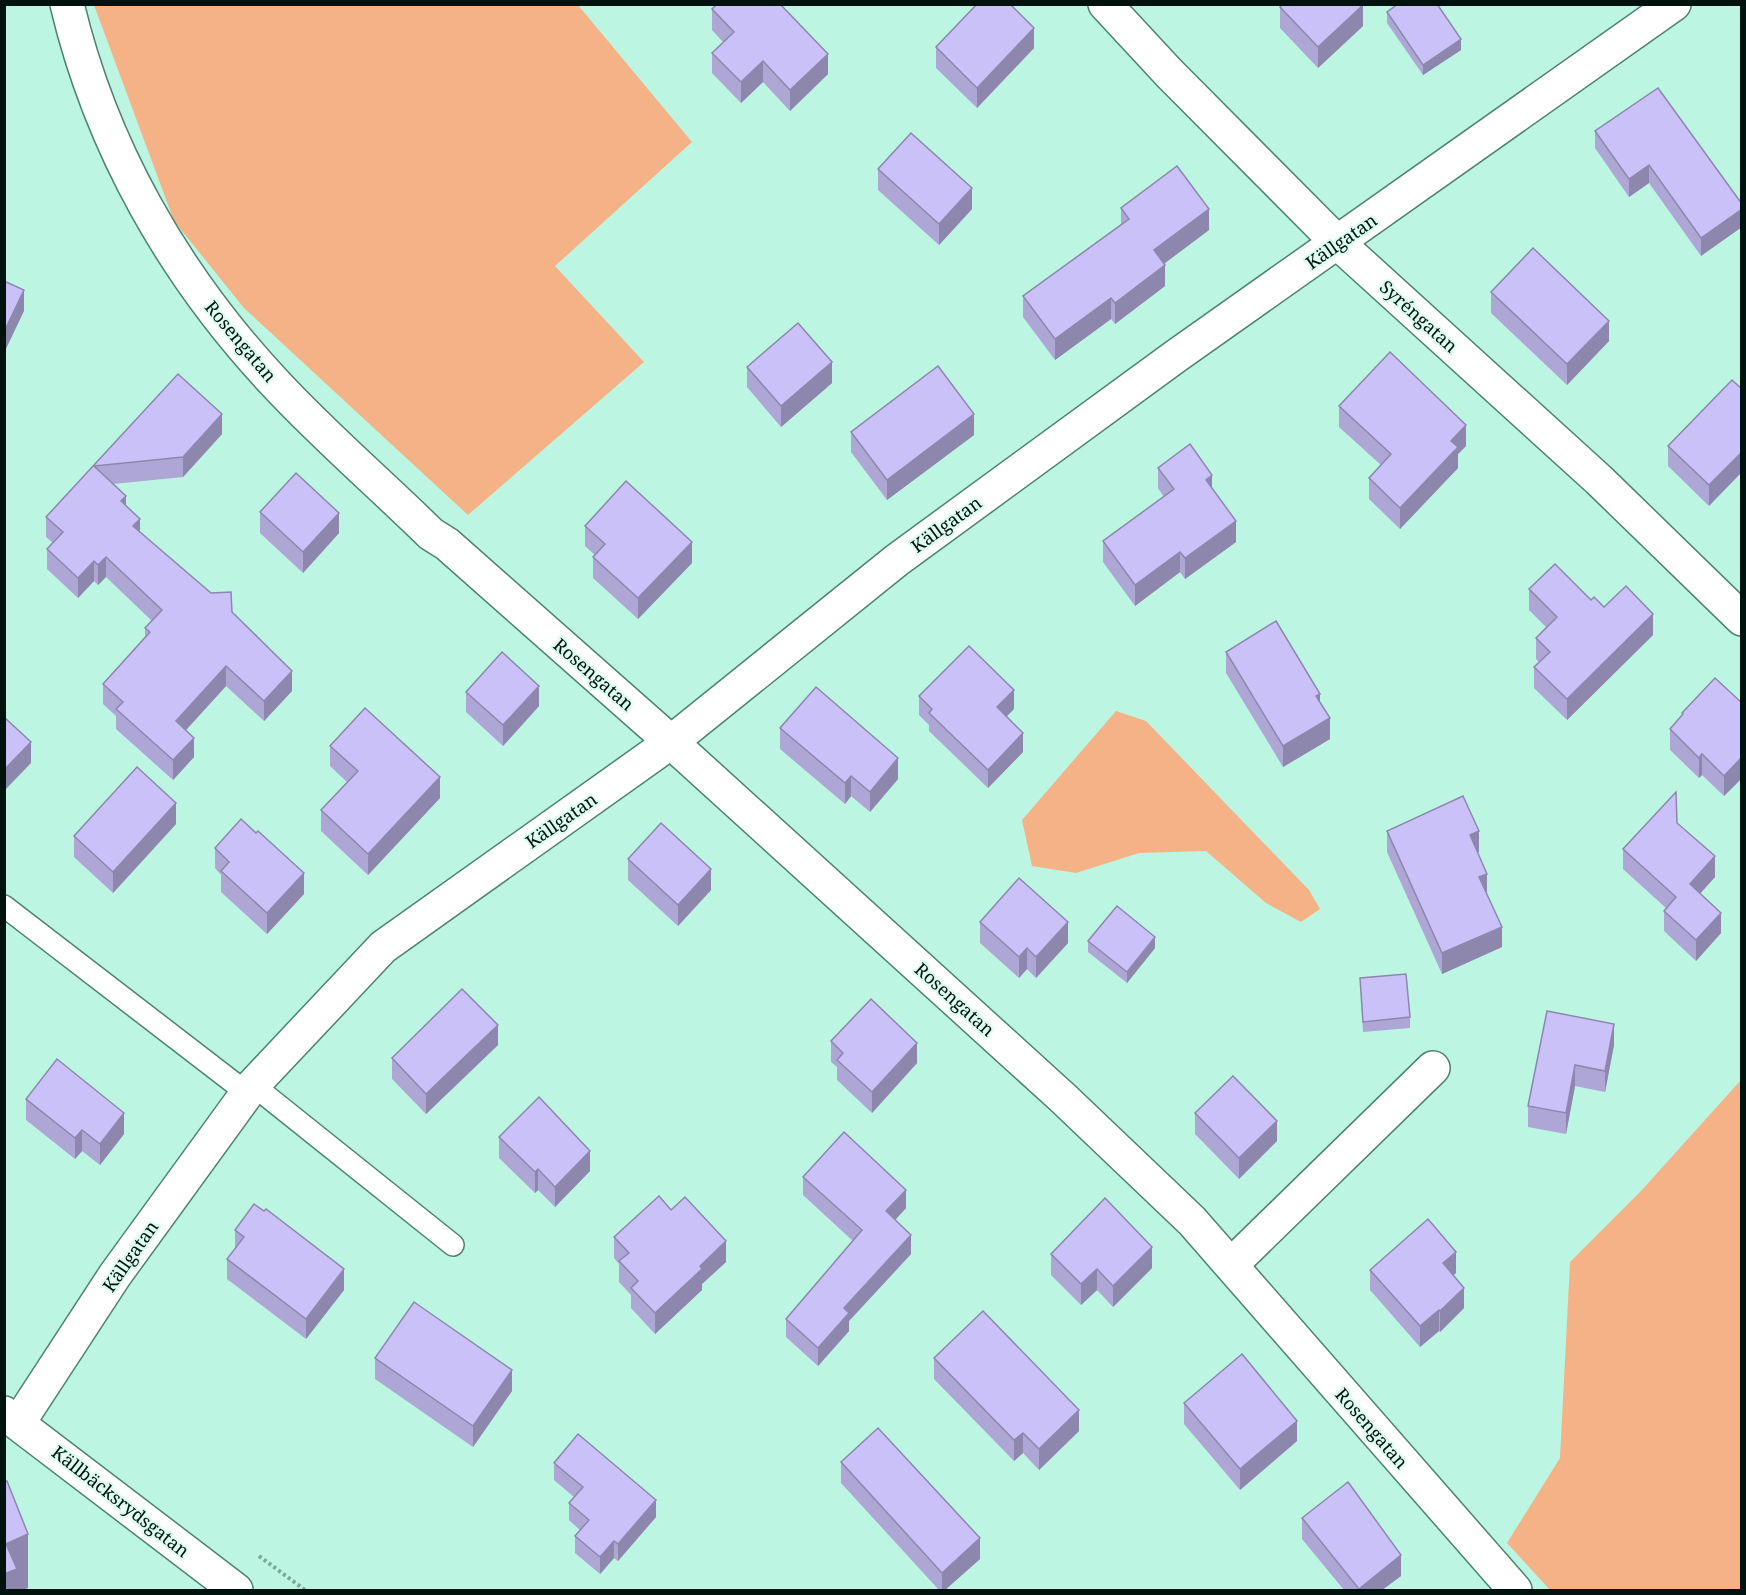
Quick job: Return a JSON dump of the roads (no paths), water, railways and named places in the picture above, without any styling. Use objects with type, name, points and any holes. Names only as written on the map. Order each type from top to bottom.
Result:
[{"type":"street","name":"Rosengatan","points":[[67,4],[81,60],[116,152],[153,222],[204,298],[274,382],[430,534],[447,544],[672,742],[1089,1122],[1192,1221],[1515,1590]]},
{"type":"street","name":"Syréngatan","points":[[1105,4],[1338,243],[1599,480],[1742,619]]},
{"type":"street","name":"Källgatan","points":[[12,1418],[250,1089],[383,947],[672,742],[862,585],[1167,363],[1674,4]]},
{"type":"street","points":[[1231,1265],[1433,1068]]},
{"type":"street","name":"Källbäcksrydsgatan","points":[[12,1418],[237,1590]]},
{"type":"lane","points":[[4,906],[250,1089],[453,1245]]}]
